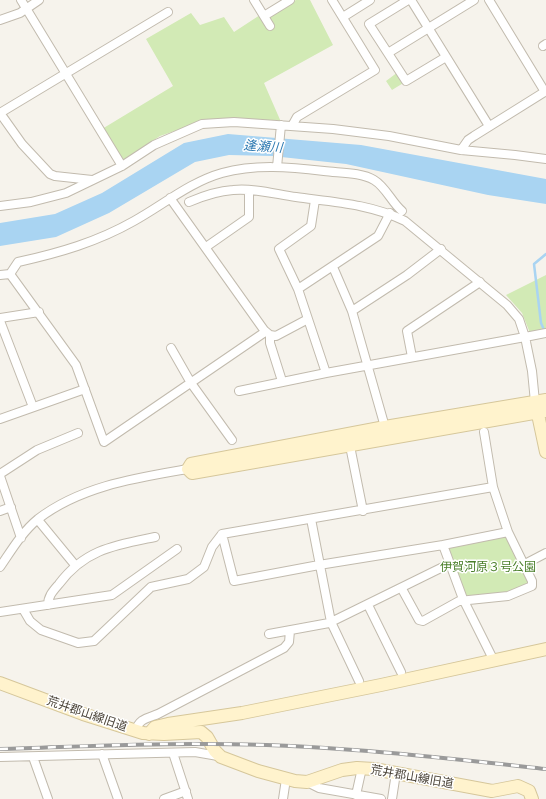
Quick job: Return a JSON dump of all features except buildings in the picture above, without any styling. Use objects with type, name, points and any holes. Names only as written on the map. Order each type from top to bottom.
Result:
[{"type":"street","points":[[21,0],[122,166]]},
{"type":"street","points":[[0,20],[20,13],[40,0]]},
{"type":"street","points":[[254,0],[270,26]]},
{"type":"street","points":[[264,16],[290,0]]},
{"type":"street","points":[[292,126],[297,118],[375,70],[332,0]]},
{"type":"street","points":[[343,17],[370,0]]},
{"type":"street","points":[[446,57],[406,81],[369,24],[409,0],[446,57],[489,126]]},
{"type":"street","points":[[388,53],[474,0]]},
{"type":"street","points":[[461,150],[468,140],[545,92],[489,0]]},
{"type":"street","points":[[92,180],[55,176],[50,174],[22,144],[0,113],[168,12]]},
{"type":"street","points":[[0,206],[58,196],[122,166],[154,145],[202,124],[231,122],[280,127],[292,126],[389,136],[461,150],[515,154],[546,160]]},
{"type":"street","points":[[277,167],[280,127]]},
{"type":"street","points":[[10,274],[18,262],[60,253],[92,241],[134,221],[170,198],[222,173],[253,168],[277,167],[308,169],[361,176],[373,180],[402,212]]},
{"type":"street","points":[[206,247],[248,217],[249,190]]},
{"type":"street","points":[[189,202],[218,192],[249,190],[364,207],[390,213],[405,221],[500,298],[515,314],[522,325],[541,407],[546,452]]},
{"type":"street","points":[[170,198],[268,333],[282,382]]},
{"type":"street","points":[[315,200],[311,226],[279,249],[298,289],[326,373]]},
{"type":"street","points":[[298,289],[378,236],[390,213]]},
{"type":"street","points":[[352,311],[407,275],[441,250]]},
{"type":"street","points":[[333,267],[352,311],[385,427]]},
{"type":"street","points":[[0,275],[10,274]]},
{"type":"street","points":[[10,274],[76,365],[104,442],[268,333]]},
{"type":"street","points":[[412,357],[407,331],[480,282]]},
{"type":"street","points":[[34,407],[0,320],[39,312]]},
{"type":"street","points":[[268,333],[276,336],[308,318]]},
{"type":"street","points":[[239,391],[368,365],[546,333]]},
{"type":"street","points":[[171,348],[191,383],[232,440]]},
{"type":"street","points":[[0,419],[85,389]]},
{"type":"street","points":[[349,440],[385,427],[541,407]]},
{"type":"street","points":[[0,567],[21,538],[38,520],[61,504],[118,482],[188,469],[191,464],[349,440],[541,407]]},
{"type":"street","points":[[21,538],[0,475],[37,450],[78,432]]},
{"type":"street","points":[[402,589],[419,620],[423,621],[464,601],[508,596],[531,587],[532,583],[508,532],[493,487],[484,432]]},
{"type":"street","points":[[349,440],[363,511]]},
{"type":"street","points":[[23,609],[30,621],[41,630],[78,643],[94,641],[151,587],[188,579],[204,567],[212,547],[222,534],[363,511],[493,487]]},
{"type":"street","points":[[0,511],[11,508]]},
{"type":"street","points":[[311,519],[331,622],[359,681]]},
{"type":"street","points":[[38,520],[75,565]]},
{"type":"street","points":[[222,534],[234,581],[319,565],[443,546],[508,532]]},
{"type":"street","points":[[48,605],[50,596],[75,565],[107,547],[156,537]]},
{"type":"street","points":[[443,546],[464,601],[494,661]]},
{"type":"street","points":[[0,612],[112,595],[177,549]]},
{"type":"street","points":[[523,565],[546,553]]},
{"type":"street","points":[[268,634],[331,622],[402,589],[449,564]]},
{"type":"street","points":[[368,605],[400,672]]},
{"type":"street","points":[[136,731],[138,724],[142,720],[158,714],[284,648],[289,642],[290,631]]},
{"type":"street","points":[[149,734],[155,727],[164,725],[242,713],[546,649]]},
{"type":"street","name":"荒井郡山線旧道","points":[[0,683],[83,714],[136,731],[149,734],[201,732],[207,737],[218,756],[237,764],[286,779],[307,782],[342,770],[362,768],[492,791],[518,786],[529,791],[532,799]]},
{"type":"street","points":[[0,757],[195,752],[218,756]]},
{"type":"street","points":[[164,799],[187,795],[173,753]]},
{"type":"street","points":[[102,754],[118,799]]},
{"type":"street","points":[[33,757],[48,799]]},
{"type":"street","points":[[356,795],[362,768]]},
{"type":"street","points":[[392,799],[396,773]]},
{"type":"street","points":[[283,799],[286,779]]},
{"type":"street","points":[[307,782],[319,788],[381,799]]},
{"type":"green space","points":[[296,0],[310,0],[333,45],[264,83],[281,122],[198,123],[160,136],[122,161],[102,129],[173,86],[146,39],[191,13],[200,25],[224,17],[234,32],[260,15],[262,19]]},
{"type":"green space","points":[[398,72],[405,82],[392,90],[386,81]]},
{"type":"green space","points":[[546,275],[546,330],[530,333],[522,313],[506,295]]},
{"type":"green space","name":"伊賀河原３号公園","points":[[503,536],[507,538],[529,582],[527,586],[507,592],[468,596],[465,594],[448,550],[449,546]]},
{"type":"water","name":"逢瀬川","points":[[228,134],[361,145],[546,179],[546,204],[488,195],[346,164],[272,156],[229,155],[195,162],[109,213],[56,237],[0,246],[0,223],[55,214],[102,193],[184,143]]},
{"type":"waterway","points":[[545,332],[541,323],[534,264],[546,254]]},
{"type":"railway","points":[[0,749],[159,744],[295,746],[379,752],[546,769]]}]
